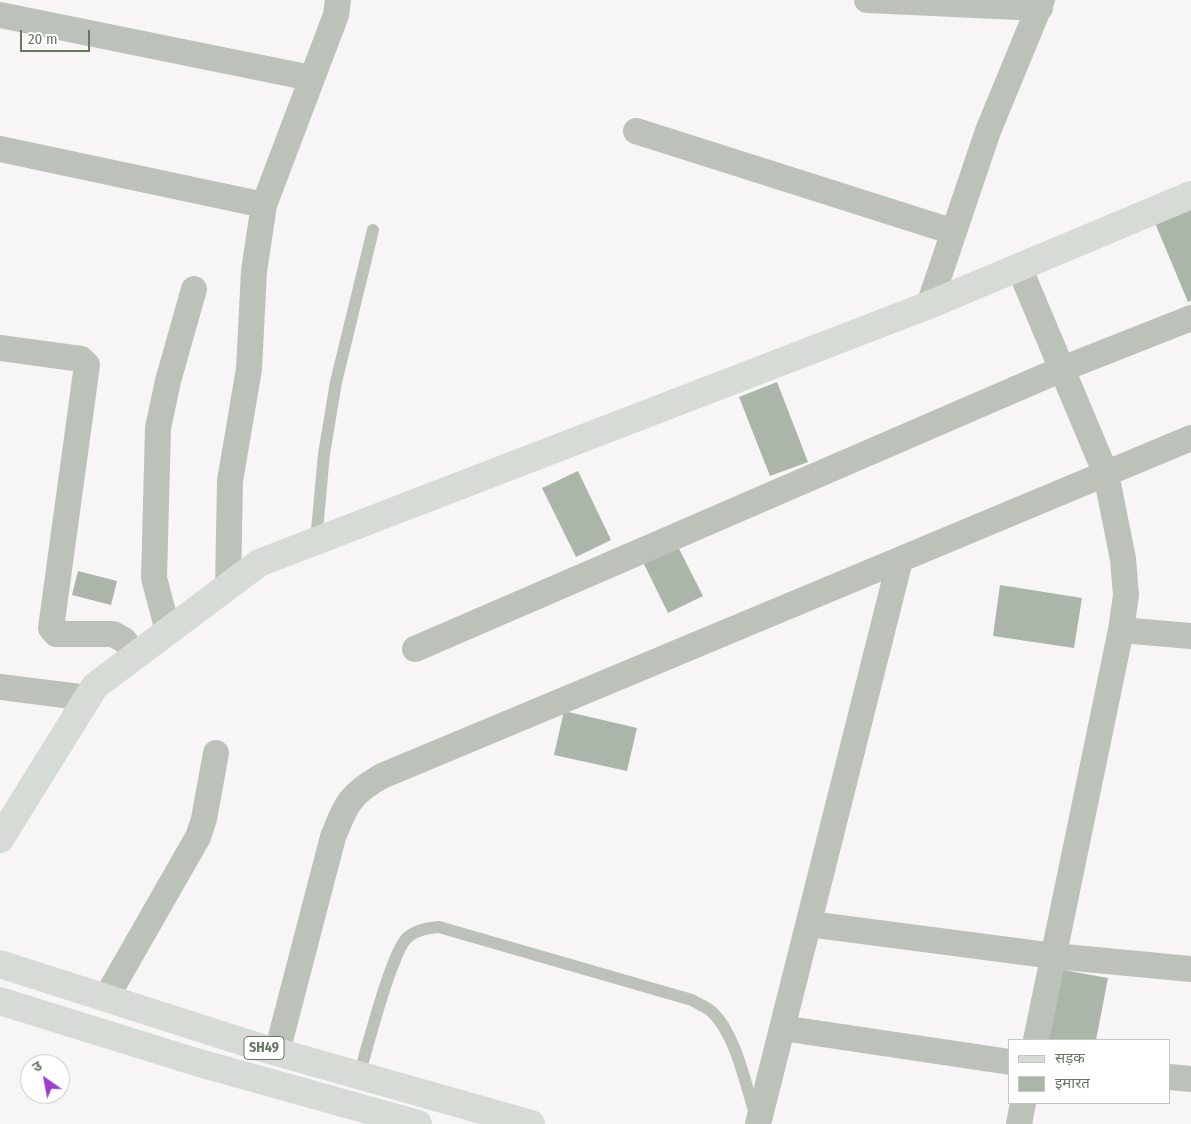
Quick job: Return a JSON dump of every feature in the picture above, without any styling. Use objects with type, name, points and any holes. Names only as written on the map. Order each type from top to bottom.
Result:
[{"type":"main road","points":[[0,839],[95,686],[259,563],[929,305],[1191,195]]},
{"type":"main road","name":"SH49","points":[[0,964],[277,1052],[531,1124]]},
{"type":"main road","name":"SH49","points":[[0,1001],[196,1062],[418,1124]]},
{"type":"street","points":[[228,587],[230,481],[249,368],[254,272],[264,205],[336,15],[338,0]]},
{"type":"street","points":[[867,0],[1041,4],[988,132],[929,305]]},
{"type":"street","points":[[0,15],[311,78]]},
{"type":"street","points":[[636,131],[954,232]]},
{"type":"street","points":[[0,149],[264,205]]},
{"type":"street","points":[[1019,267],[1106,474],[1123,559],[1126,595],[1121,630],[1036,1039]]},
{"type":"street","points":[[168,631],[154,578],[158,428],[168,381],[194,289]]},
{"type":"street","points":[[416,649],[1062,369],[1191,318]]},
{"type":"street","points":[[0,348],[81,359],[87,365],[51,628],[56,634],[113,634],[124,640],[136,655]]},
{"type":"street","points":[[277,1052],[332,837],[346,806],[361,788],[392,772],[1191,438]]},
{"type":"street","points":[[758,1124],[900,560]]},
{"type":"street","points":[[1121,630],[1191,636]]},
{"type":"street","points":[[0,687],[88,698]]},
{"type":"street","points":[[106,998],[198,838],[204,820],[216,753]]},
{"type":"street","points":[[809,924],[1054,956],[1191,969]]},
{"type":"street","points":[[782,1028],[1008,1062]]},
{"type":"street","points":[[1171,1077],[1191,1079]]},
{"type":"street","points":[[1019,1124],[1023,1104]]},
{"type":"lane","points":[[316,542],[324,454],[336,382],[373,230]]},
{"type":"lane","points":[[358,1075],[396,957],[406,938],[422,929],[439,927],[692,1000],[712,1012],[724,1027],[733,1048],[758,1124]]},
{"type":"building","points":[[1191,208],[1191,301],[1188,302],[1155,223]]},
{"type":"building","points":[[777,382],[808,462],[770,476],[739,397]]},
{"type":"building","points":[[578,471],[611,540],[576,557],[542,488]]},
{"type":"building","points":[[674,539],[703,596],[668,613],[640,556]]},
{"type":"building","points":[[78,571],[117,581],[111,605],[72,595]]},
{"type":"building","points":[[1000,585],[1082,598],[1074,648],[993,636]]},
{"type":"building","points":[[564,711],[637,728],[627,771],[554,755]]},
{"type":"building","points":[[1058,969],[1108,978],[1096,1039],[1045,1039]]}]
